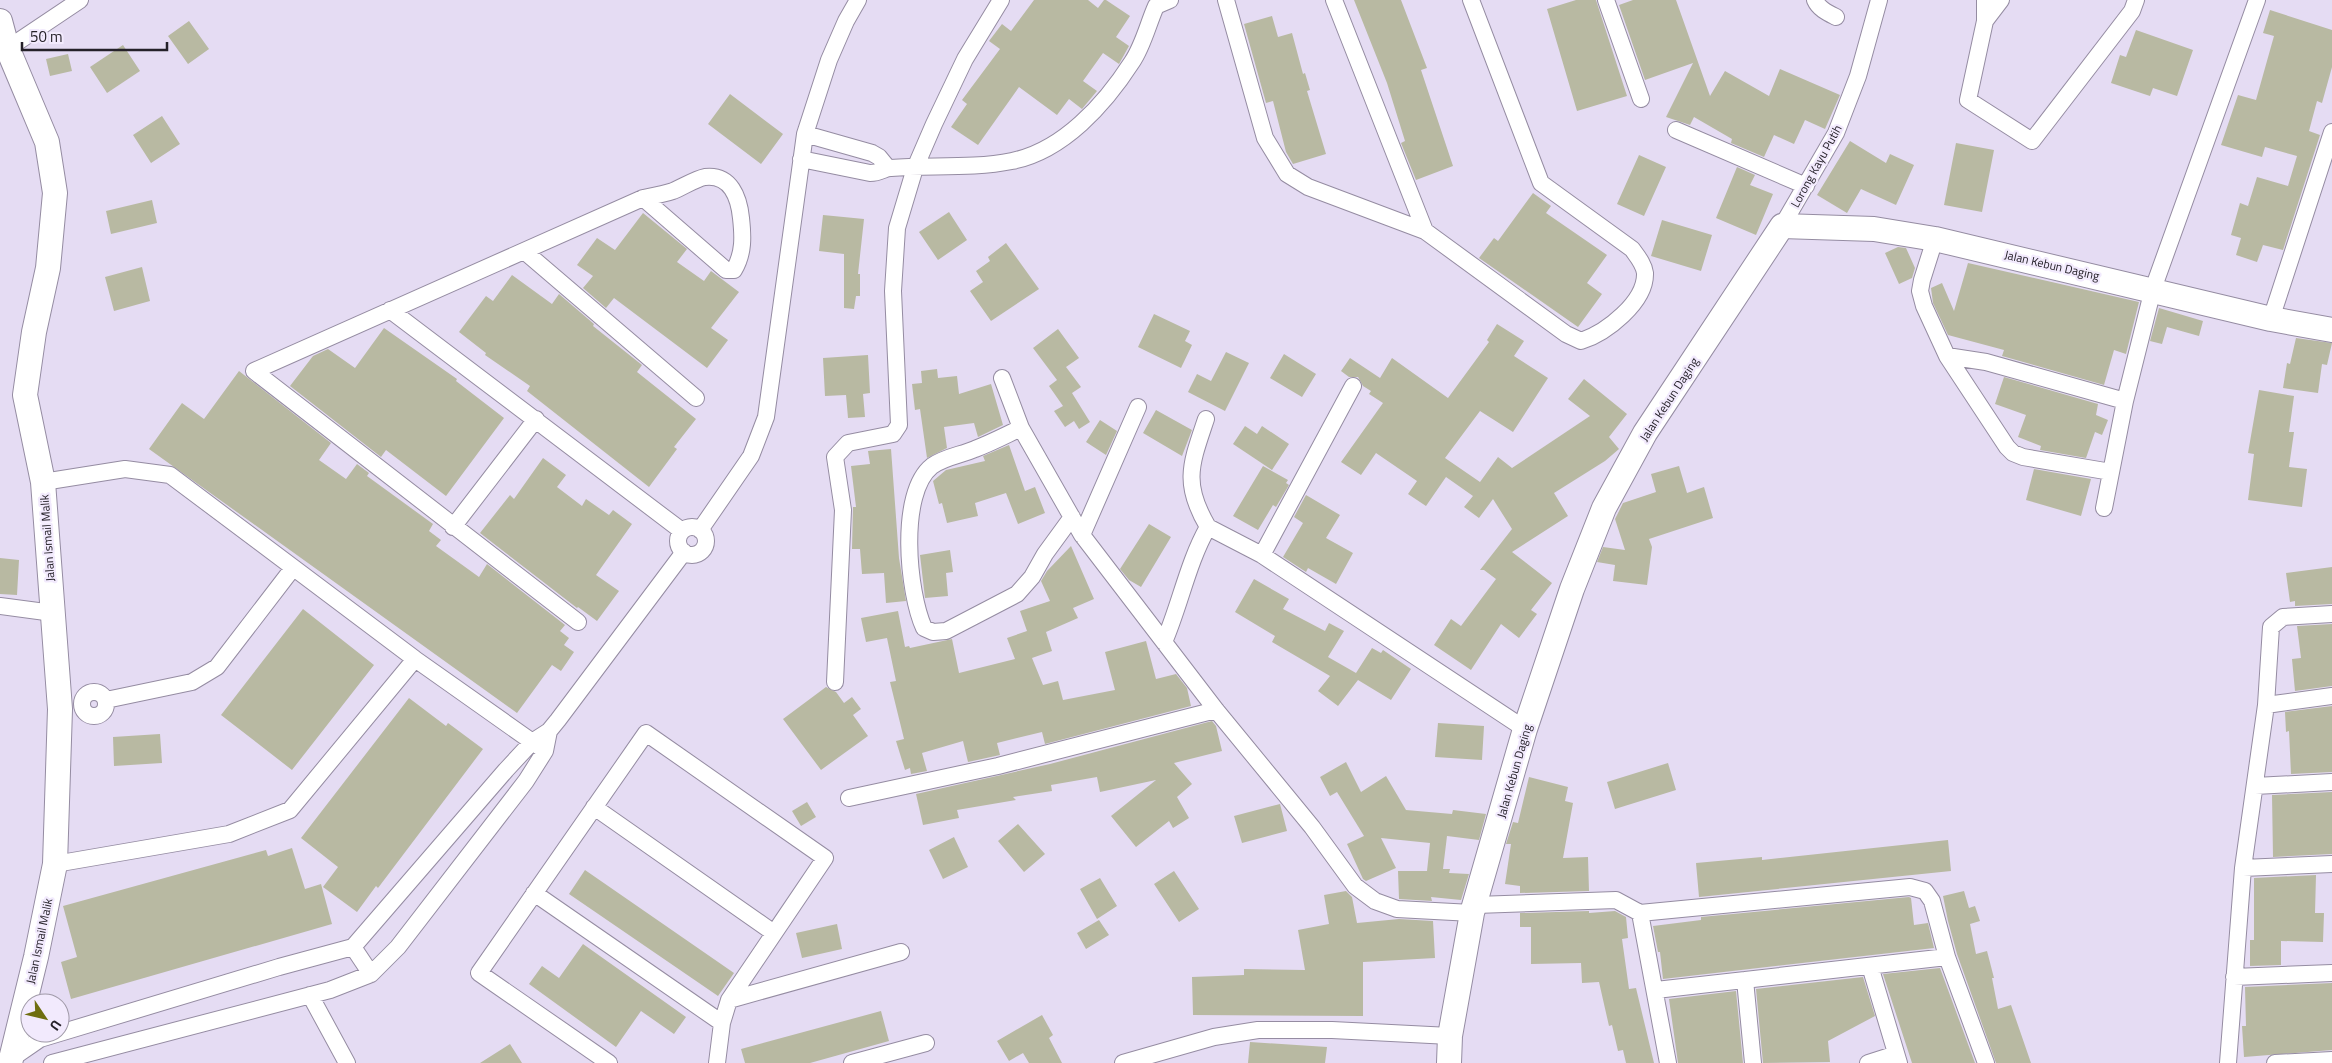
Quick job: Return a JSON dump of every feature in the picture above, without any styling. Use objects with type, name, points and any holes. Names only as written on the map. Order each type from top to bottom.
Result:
[{"type":"street","points":[[4,51],[80,0]]},
{"type":"street","points":[[700,530],[751,456],[766,417],[805,134],[829,60],[846,20],[858,0]]},
{"type":"street","points":[[835,682],[843,510],[835,457],[848,443],[893,434],[899,425],[894,282],[897,228],[915,168],[965,59],[1001,0]]},
{"type":"street","points":[[1226,0],[1265,138],[1287,174],[1308,187],[1425,232],[1566,334],[1581,341],[1602,332],[1624,314],[1643,288],[1645,272],[1639,258],[1632,249],[1541,184],[1471,0]]},
{"type":"street","points":[[1334,0],[1425,232]]},
{"type":"street","points":[[1606,0],[1641,99]]},
{"type":"street","points":[[1816,0],[1817,5],[1836,17]]},
{"type":"street","name":"Lorong Kayu Putih","points":[[1782,226],[1836,133],[1858,76],[1879,0]]},
{"type":"street","points":[[1985,0],[1985,21],[1968,100],[2032,141],[2132,11],[2136,0]]},
{"type":"street","points":[[1985,21],[2001,0]]},
{"type":"street","points":[[2104,508],[2125,400],[2153,289],[2257,0]]},
{"type":"street","points":[[801,158],[870,173],[880,173],[888,168],[915,168],[1012,161],[1041,152],[1068,136],[1096,107],[1133,61],[1159,2]]},
{"type":"street","name":"Jalan Ismail Malik","points":[[0,21],[4,51],[46,142],[55,192],[48,268],[34,332],[25,396],[43,482],[53,613],[71,708],[55,864],[12,1060]]},
{"type":"street","points":[[1676,130],[1806,186]]},
{"type":"street","points":[[2270,319],[2332,132]]},
{"type":"street","points":[[805,134],[872,153],[879,157],[888,168]]},
{"type":"street","points":[[578,622],[254,371],[643,198],[673,191],[705,177],[720,179],[733,188],[740,205],[744,238],[739,261],[734,270],[726,270],[643,198]]},
{"type":"street","name":"Jalan Kebun Daging","points":[[1449,1063],[1450,1036],[1474,909],[1525,729],[1572,589],[1604,508],[1645,433],[1782,226],[1874,229],[1935,239],[2153,289],[2270,319],[2332,330]]},
{"type":"street","points":[[1935,239],[1920,291],[1924,306],[1947,356],[2013,453],[2111,472]]},
{"type":"street","points":[[524,251],[696,398]]},
{"type":"street","points":[[390,310],[536,419],[682,532]]},
{"type":"street","points":[[1947,356],[1986,362],[2125,400]]},
{"type":"street","points":[[1002,378],[1021,428],[1082,535],[1216,710],[1312,827],[1355,886],[1375,901],[1397,909],[1474,909],[1616,900],[1640,913],[1910,887],[1926,891],[1932,901],[1947,957],[1986,1063]]},
{"type":"street","points":[[1262,555],[1353,386]]},
{"type":"street","points":[[1082,535],[1138,407]]},
{"type":"street","points":[[454,527],[536,419]]},
{"type":"street","points":[[1206,419],[1195,453],[1190,484],[1193,499],[1208,527],[1262,555],[1525,729]]},
{"type":"street","points":[[1021,428],[975,449],[947,458],[934,465],[924,474],[909,529],[911,585],[924,628],[933,632],[946,631],[1016,594],[1032,577],[1045,554],[1072,517]]},
{"type":"street","points":[[43,482],[125,469],[170,475],[415,659],[538,746]]},
{"type":"street","points":[[691,527],[700,530],[706,542],[702,551],[693,555],[684,552],[679,545],[679,536],[682,532],[691,527]]},
{"type":"street","points":[[1164,642],[1182,596],[1197,547],[1208,527]]},
{"type":"street","points":[[12,1060],[40,1039],[353,947],[538,746],[684,552]]},
{"type":"street","points":[[71,708],[84,697],[94,692],[99,693],[106,700],[192,682],[217,667],[294,568]]},
{"type":"street","points":[[0,606],[53,613]]},
{"type":"street","points":[[2228,1063],[2243,868],[2266,705],[2271,627],[2275,622],[2283,618],[2332,614]]},
{"type":"street","points":[[55,864],[229,834],[290,810],[415,659]]},
{"type":"street","points":[[2266,705],[2332,696]]},
{"type":"street","points":[[849,798],[998,766],[1216,710]]},
{"type":"street","points":[[609,1063],[479,973],[646,733],[825,858],[729,1000],[722,1023],[717,1063]]},
{"type":"street","points":[[52,1063],[330,990],[371,974],[398,947],[526,781],[538,746]]},
{"type":"street","points":[[2255,786],[2332,782]]},
{"type":"street","points":[[594,807],[774,933]]},
{"type":"street","points":[[2243,868],[2332,864]]},
{"type":"street","points":[[534,893],[722,1023]]},
{"type":"street","points":[[1640,913],[1656,990],[1668,1063]]},
{"type":"street","points":[[353,947],[371,974]]},
{"type":"street","points":[[729,1000],[901,952]]},
{"type":"street","points":[[1656,990],[1947,957]]},
{"type":"street","points":[[1868,1063],[1897,1058],[1870,966]]},
{"type":"street","points":[[2234,977],[2332,973]]},
{"type":"street","points":[[1745,980],[1753,1063]]},
{"type":"street","points":[[310,995],[347,1063]]},
{"type":"street","points":[[1123,1063],[1214,1037],[1258,1030],[1332,1030],[1450,1036]]},
{"type":"street","points":[[852,1063],[926,1043]]},
{"type":"street","points":[[2275,1063],[2332,1060]]},
{"type":"building","points":[[1034,0],[1088,0],[1098,8],[1106,0],[1130,16],[1116,37],[1129,46],[1119,64],[1103,53],[1083,81],[1097,91],[1082,109],[1069,99],[1057,115],[1019,87],[978,145],[951,127],[967,104],[962,100],[1000,49],[989,41],[1002,24],[1011,31]]},
{"type":"building","points":[[1354,0],[1401,0],[1427,68],[1421,70],[1453,166],[1416,180],[1401,143],[1405,141],[1387,83]]},
{"type":"building","points":[[1576,0],[1596,0],[1627,96],[1577,111],[1547,9]]},
{"type":"building","points":[[1633,0],[1676,0],[1710,96],[1725,71],[1769,96],[1780,69],[1840,95],[1825,129],[1805,120],[1794,144],[1774,135],[1764,157],[1731,143],[1732,139],[1694,117],[1690,125],[1666,117],[1693,63],[1645,80],[1619,5]]},
{"type":"building","points":[[2270,10],[2332,30],[2332,67],[2322,103],[2317,101],[2309,131],[2320,135],[2283,250],[2263,245],[2257,262],[2236,255],[2241,238],[2231,235],[2240,203],[2248,206],[2257,177],[2288,186],[2297,156],[2265,147],[2262,157],[2221,145],[2238,95],[2256,100],[2274,36],[2263,33]]},
{"type":"building","points":[[1272,16],[1278,37],[1292,33],[1303,74],[1305,73],[1310,90],[1307,91],[1326,154],[1293,164],[1286,152],[1273,101],[1266,103],[1244,24]]},
{"type":"building","points":[[189,21],[209,49],[188,64],[168,36]]},
{"type":"building","points":[[2136,30],[2193,50],[2177,96],[2153,88],[2150,96],[2111,83],[2120,55],[2126,57]]},
{"type":"building","points":[[123,45],[140,71],[107,93],[90,67]]},
{"type":"building","points":[[68,54],[72,71],[50,76],[46,59]]},
{"type":"building","points":[[730,94],[783,134],[761,164],[708,124]]},
{"type":"building","points":[[162,116],[180,144],[151,163],[133,135]]},
{"type":"building","points":[[1850,141],[1886,163],[1890,154],[1914,165],[1896,205],[1861,189],[1847,213],[1817,195]]},
{"type":"building","points":[[1956,143],[1994,150],[1982,212],[1944,205]]},
{"type":"building","points":[[1639,155],[1666,167],[1644,216],[1617,204]]},
{"type":"building","points":[[1737,167],[1755,175],[1750,185],[1773,194],[1756,235],[1716,218]]},
{"type":"building","points":[[1533,193],[1551,206],[1546,213],[1607,255],[1587,283],[1602,294],[1578,327],[1479,258],[1494,238],[1498,241]]},
{"type":"building","points":[[152,200],[157,223],[111,234],[106,211]]},
{"type":"building","points":[[949,212],[967,240],[938,260],[919,232]]},
{"type":"building","points":[[643,213],[687,249],[677,262],[704,281],[711,271],[739,292],[711,328],[728,340],[707,368],[614,298],[606,308],[583,288],[593,276],[577,265],[597,238],[615,250]]},
{"type":"building","points":[[823,215],[864,219],[858,274],[860,274],[860,296],[856,296],[854,309],[844,308],[844,254],[819,251]]},
{"type":"building","points":[[1662,220],[1712,235],[1701,271],[1651,256]]},
{"type":"building","points":[[1006,243],[1039,289],[991,321],[970,291],[983,282],[976,271],[990,261],[988,257]]},
{"type":"building","points":[[1898,247],[1906,248],[1915,268],[1912,278],[1899,284],[1885,253]]},
{"type":"building","points":[[1968,263],[2139,302],[2126,354],[2114,350],[2104,385],[2002,356],[2004,350],[1948,335],[1933,303],[1931,288],[1942,283],[1954,311]]},
{"type":"building","points":[[142,267],[150,301],[114,311],[105,277]]},
{"type":"building","points":[[512,275],[552,304],[559,294],[594,324],[593,326],[642,365],[637,372],[696,419],[674,447],[677,449],[649,487],[527,391],[530,386],[485,355],[486,353],[459,332],[486,296],[493,301]]},
{"type":"building","points":[[2159,308],[2203,321],[2199,336],[2167,327],[2162,344],[2150,341]]},
{"type":"building","points":[[1154,314],[1190,331],[1185,341],[1192,345],[1181,368],[1138,347]]},
{"type":"building","points":[[1497,324],[1524,341],[1514,356],[1548,378],[1513,432],[1480,411],[1445,458],[1480,482],[1498,457],[1512,468],[1590,416],[1568,399],[1584,379],[1627,414],[1609,437],[1619,449],[1605,461],[1554,493],[1568,516],[1512,552],[1552,583],[1531,610],[1537,614],[1519,638],[1501,624],[1471,670],[1434,645],[1451,619],[1461,626],[1496,579],[1484,570],[1480,570],[1512,529],[1493,499],[1479,518],[1464,507],[1473,496],[1446,477],[1426,506],[1408,494],[1417,481],[1376,453],[1361,475],[1341,462],[1383,403],[1369,394],[1371,391],[1363,386],[1358,377],[1349,377],[1341,371],[1350,358],[1380,378],[1392,358],[1448,398],[1489,342],[1487,340]]},
{"type":"building","points":[[384,328],[457,379],[456,381],[504,418],[446,496],[386,450],[381,457],[290,386],[313,356],[328,349],[355,368]]},
{"type":"building","points":[[1058,329],[1079,358],[1066,367],[1081,387],[1072,393],[1090,422],[1079,429],[1074,421],[1065,427],[1054,411],[1063,406],[1049,386],[1057,380],[1033,348]]},
{"type":"building","points":[[2296,338],[2332,343],[2327,365],[2322,364],[2318,393],[2283,388],[2287,363],[2290,364]]},
{"type":"building","points":[[1226,352],[1249,363],[1225,411],[1188,392],[1197,374],[1211,381]]},
{"type":"building","points":[[1284,354],[1316,374],[1302,397],[1270,378]]},
{"type":"building","points":[[868,355],[870,393],[863,394],[865,417],[848,418],[846,395],[825,396],[823,358]]},
{"type":"building","points":[[937,369],[938,378],[957,376],[959,394],[991,384],[1003,425],[978,437],[974,423],[944,427],[947,448],[927,458],[920,409],[915,410],[912,384],[922,383],[921,371]]},
{"type":"building","points":[[239,371],[331,443],[319,460],[346,479],[357,464],[369,473],[367,476],[433,524],[429,531],[441,540],[436,546],[479,577],[487,564],[565,625],[560,631],[569,638],[564,645],[574,652],[561,671],[552,665],[517,713],[149,449],[182,403],[204,419]]},
{"type":"building","points":[[2004,377],[2098,404],[2096,415],[2108,420],[2102,435],[2095,432],[2086,458],[2040,450],[2041,446],[2018,437],[2026,415],[1995,404]]},
{"type":"building","points":[[2259,390],[2294,396],[2289,432],[2294,432],[2289,467],[2307,469],[2302,507],[2248,500],[2254,454],[2248,453]]},
{"type":"building","points":[[1156,410],[1192,430],[1182,456],[1143,433]]},
{"type":"building","points":[[1100,420],[1117,431],[1106,455],[1086,442]]},
{"type":"building","points":[[1245,426],[1257,434],[1262,426],[1289,444],[1272,470],[1233,444]]},
{"type":"building","points":[[1009,445],[1025,491],[1035,487],[1045,513],[1018,524],[1006,493],[975,503],[978,516],[947,523],[942,503],[939,504],[933,481],[946,470],[985,461],[983,456]]},
{"type":"building","points":[[891,449],[899,558],[906,601],[886,603],[884,573],[862,574],[860,549],[852,549],[853,507],[856,507],[851,466],[870,464],[868,451]]},
{"type":"building","points":[[543,458],[566,475],[557,487],[582,506],[586,499],[609,515],[613,510],[632,524],[596,575],[619,591],[597,621],[577,608],[480,533],[510,495],[514,499]]},
{"type":"building","points":[[1263,466],[1288,480],[1286,483],[1289,485],[1276,507],[1273,505],[1258,530],[1233,516]]},
{"type":"building","points":[[1679,466],[1687,493],[1704,487],[1713,518],[1649,539],[1652,547],[1647,585],[1613,581],[1615,565],[1597,562],[1603,547],[1625,550],[1615,519],[1623,503],[1656,492],[1651,474]]},
{"type":"building","points":[[2034,469],[2091,479],[2081,516],[2026,500]]},
{"type":"building","points":[[1306,495],[1340,515],[1326,538],[1353,553],[1336,584],[1308,568],[1306,572],[1283,557],[1303,523],[1294,517]]},
{"type":"building","points":[[1149,524],[1171,537],[1141,587],[1129,580],[1120,569]]},
{"type":"building","points":[[1071,546],[1094,599],[1073,608],[1078,618],[1046,632],[1052,651],[1032,658],[1043,685],[1058,681],[1063,700],[1115,690],[1105,652],[1146,641],[1156,679],[1176,674],[1187,688],[1191,706],[1045,744],[1042,732],[997,743],[1000,755],[968,762],[963,741],[922,753],[927,771],[911,774],[910,768],[905,770],[896,741],[904,739],[890,682],[896,681],[887,638],[866,642],[861,618],[898,611],[905,647],[909,646],[910,648],[952,639],[959,673],[1015,659],[1007,638],[1027,631],[1020,611],[1050,601],[1041,581],[1047,571]]},
{"type":"building","points":[[950,550],[953,572],[946,573],[948,596],[925,598],[920,555]]},
{"type":"building","points":[[0,558],[19,560],[17,595],[0,594]]},
{"type":"building","points":[[2332,567],[2332,604],[2295,606],[2295,601],[2290,602],[2286,573]]},
{"type":"building","points":[[1254,579],[1289,599],[1283,609],[1325,631],[1329,623],[1344,631],[1328,657],[1356,673],[1372,648],[1381,653],[1383,650],[1411,669],[1391,700],[1358,680],[1338,706],[1318,691],[1330,676],[1272,642],[1275,636],[1235,612]]},
{"type":"building","points":[[303,609],[374,665],[292,770],[221,715]]},
{"type":"building","points":[[2332,624],[2332,686],[2295,691],[2292,659],[2301,658],[2297,626]]},
{"type":"building","points":[[826,687],[836,692],[844,703],[852,697],[861,709],[853,715],[868,736],[821,770],[783,719]]},
{"type":"building","points":[[409,698],[446,726],[448,723],[483,749],[378,888],[376,886],[357,912],[323,887],[338,867],[301,838]]},
{"type":"building","points":[[2332,706],[2332,772],[2291,774],[2289,731],[2286,732],[2285,712]]},
{"type":"building","points":[[1212,721],[1216,726],[1222,751],[1174,763],[1192,784],[1177,797],[1189,818],[1173,828],[1169,821],[1136,847],[1111,816],[1156,780],[1100,792],[1097,777],[1051,785],[1052,791],[1013,797],[1016,800],[957,810],[959,818],[923,825],[916,794],[1050,764]]},
{"type":"building","points":[[1438,723],[1484,726],[1482,760],[1435,757]]},
{"type":"building","points":[[160,734],[162,763],[114,766],[113,737]]},
{"type":"building","points":[[1346,762],[1361,792],[1386,776],[1406,810],[1452,814],[1453,810],[1486,814],[1479,840],[1447,836],[1443,869],[1450,869],[1449,873],[1469,874],[1461,900],[1431,897],[1432,901],[1399,899],[1398,871],[1427,871],[1430,843],[1381,838],[1396,868],[1366,881],[1363,879],[1347,844],[1364,836],[1337,792],[1330,796],[1320,777]]},
{"type":"building","points":[[1668,763],[1676,790],[1615,809],[1607,782]]},
{"type":"building","points":[[1529,777],[1568,787],[1565,801],[1573,803],[1563,858],[1588,857],[1589,891],[1520,893],[1520,886],[1505,884],[1511,844],[1506,844],[1513,822],[1518,823]]},
{"type":"building","points":[[2332,792],[2332,854],[2273,857],[2272,795]]},
{"type":"building","points":[[807,802],[816,817],[801,826],[792,811]]},
{"type":"building","points":[[1280,804],[1287,831],[1242,843],[1234,816]]},
{"type":"building","points":[[1018,824],[1045,854],[1024,872],[998,841]]},
{"type":"building","points":[[954,837],[968,867],[943,879],[929,850]]},
{"type":"building","points":[[1948,840],[1951,871],[1699,897],[1696,863],[1762,857],[1762,860]]},
{"type":"building","points":[[292,848],[305,889],[321,884],[332,924],[71,999],[61,962],[77,957],[63,906],[266,850],[268,856]]},
{"type":"building","points":[[585,870],[734,973],[718,996],[569,894]]},
{"type":"building","points":[[1174,871],[1199,909],[1179,922],[1154,884]]},
{"type":"building","points":[[2316,875],[2315,913],[2324,913],[2323,942],[2281,941],[2281,965],[2250,966],[2250,940],[2254,940],[2254,878]]},
{"type":"building","points":[[1100,878],[1117,906],[1097,919],[1080,889]]},
{"type":"building","points":[[1346,891],[1352,897],[1357,923],[1399,919],[1433,921],[1435,958],[1363,962],[1363,1016],[1193,1015],[1192,977],[1244,975],[1244,969],[1305,970],[1298,930],[1329,924],[1324,895]]},
{"type":"building","points":[[1964,891],[1969,908],[1975,906],[1980,921],[1970,924],[1976,954],[1987,951],[1994,978],[1992,978],[1998,1009],[2011,1005],[2031,1063],[1996,1063],[1957,954],[1943,896]]},
{"type":"building","points":[[1911,898],[1914,925],[1928,923],[1934,948],[1663,979],[1660,952],[1658,952],[1653,926],[1701,920],[1701,917]]},
{"type":"building","points":[[1589,911],[1589,913],[1615,911],[1626,917],[1628,938],[1622,939],[1629,989],[1636,988],[1654,1063],[1626,1063],[1623,1050],[1618,1051],[1612,1025],[1609,1026],[1599,982],[1582,983],[1581,963],[1531,964],[1531,927],[1520,927],[1520,913]]},
{"type":"building","points":[[1099,920],[1109,935],[1086,949],[1077,933]]},
{"type":"building","points":[[837,924],[842,949],[802,958],[796,933]]},
{"type":"building","points":[[583,944],[686,1017],[674,1034],[641,1011],[616,1047],[529,984],[542,966],[559,978]]},
{"type":"building","points":[[1940,968],[1975,1063],[1912,1063],[1883,974]]},
{"type":"building","points":[[1863,977],[1875,1016],[1828,1041],[1830,1062],[1763,1063],[1756,989]]},
{"type":"building","points":[[2332,983],[2332,1050],[2244,1057],[2242,1026],[2246,1026],[2245,987]]},
{"type":"building","points":[[1736,991],[1743,1063],[1678,1063],[1669,999]]},
{"type":"building","points":[[881,1011],[889,1041],[810,1063],[745,1063],[741,1049]]},
{"type":"building","points":[[1042,1015],[1053,1035],[1049,1038],[1062,1063],[1029,1063],[1023,1053],[1009,1061],[997,1041]]},
{"type":"building","points":[[1250,1042],[1327,1047],[1325,1063],[1248,1063]]},
{"type":"building","points":[[510,1044],[522,1063],[480,1063]]}]
